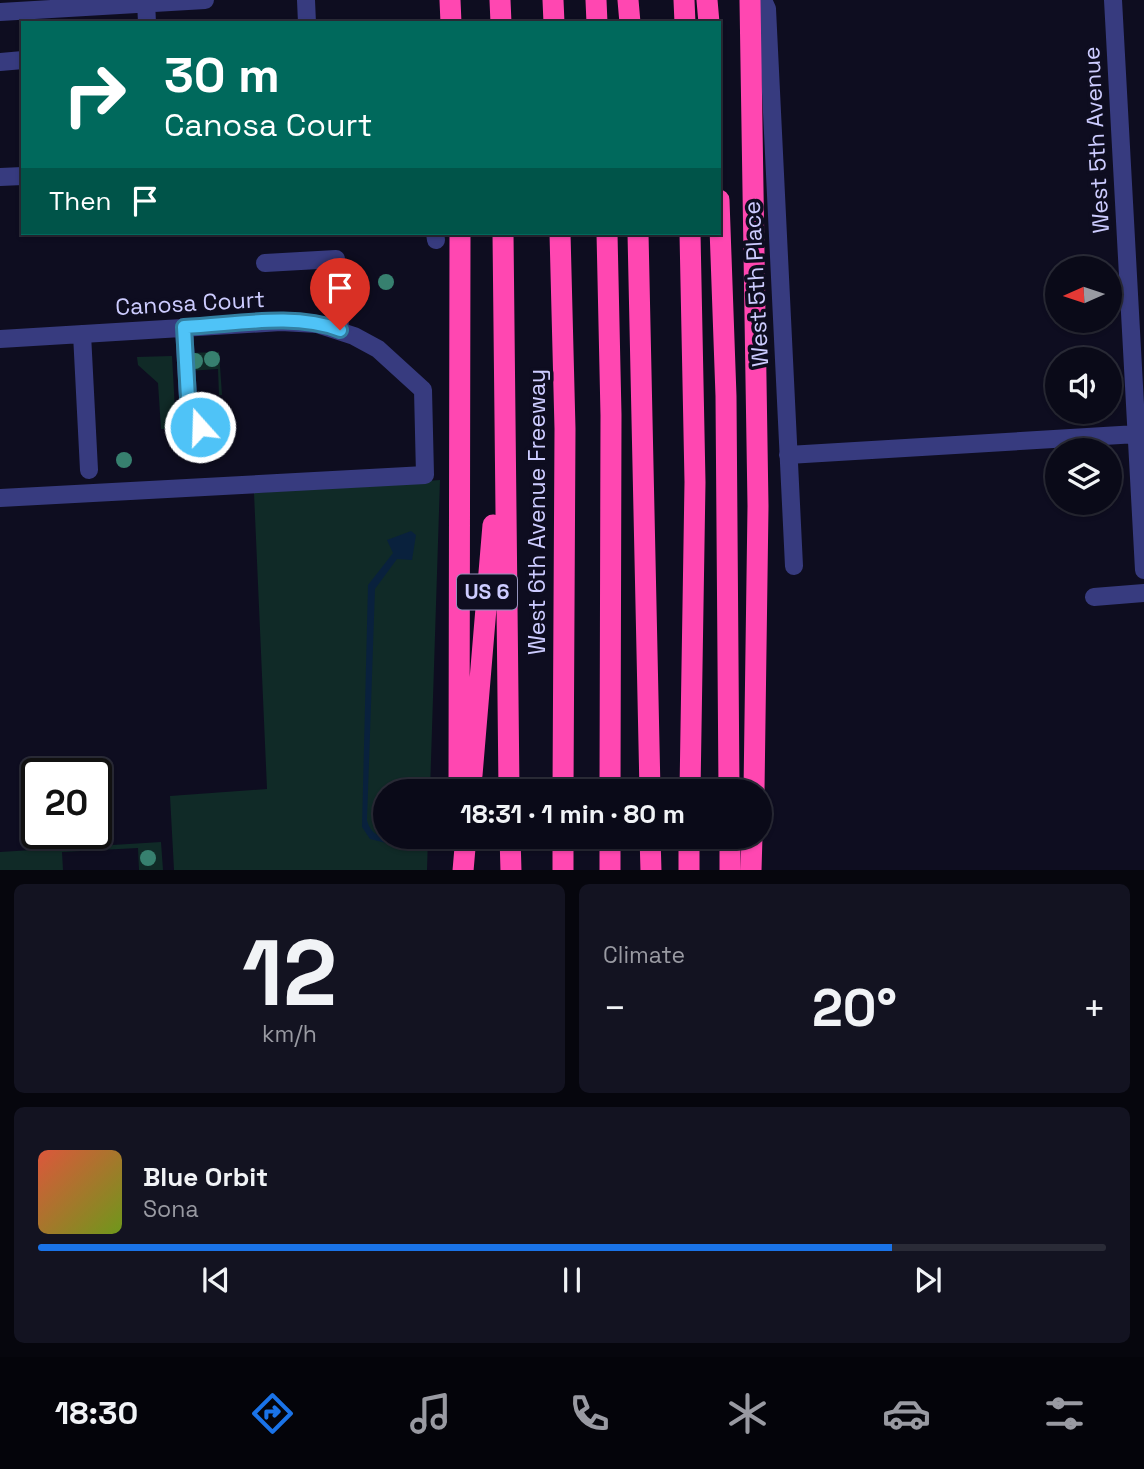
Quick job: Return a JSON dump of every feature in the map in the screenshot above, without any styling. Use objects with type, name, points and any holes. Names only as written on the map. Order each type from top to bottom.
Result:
[{"type":"highway","points":[[450,0],[451,21]]},
{"type":"highway","points":[[500,0],[501,21]]},
{"type":"highway","points":[[553,0],[554,21]]},
{"type":"highway","points":[[596,0],[597,21]]},
{"type":"highway","points":[[628,0],[630,21]]},
{"type":"highway","points":[[684,0],[685,21]]},
{"type":"highway","points":[[707,0],[709,21]]},
{"type":"highway","points":[[750,0],[758,493],[754,779]]},
{"type":"highway","points":[[459,779],[460,235]]},
{"type":"highway","name":"US 6","points":[[471,779],[505,394],[503,235]]},
{"type":"highway","name":"West 6th Avenue Freeway","points":[[560,235],[565,429],[563,779]]},
{"type":"highway","points":[[607,235],[611,415],[610,779]]},
{"type":"highway","points":[[638,235],[650,779]]},
{"type":"highway","points":[[690,235],[695,482],[690,779]]},
{"type":"highway","points":[[720,235],[726,396],[729,779]]},
{"type":"highway","points":[[505,394],[509,779]]},
{"type":"highway","points":[[459,849],[461,870]]},
{"type":"highway","points":[[461,870],[464,849]]},
{"type":"highway","points":[[510,849],[511,870]]},
{"type":"highway","points":[[563,849],[563,870]]},
{"type":"highway","points":[[610,849],[610,870]]},
{"type":"highway","points":[[650,849],[651,870]]},
{"type":"highway","points":[[689,849],[689,870]]},
{"type":"highway","points":[[730,849],[730,870]]},
{"type":"highway","points":[[751,870],[752,849]]},
{"type":"street","points":[[0,12],[76,15],[146,2],[205,0]]},
{"type":"street","points":[[306,0],[307,21]]},
{"type":"street","name":"West 5th Place","points":[[763,0],[767,9],[794,566]]},
{"type":"street","name":"West 5th Avenue","points":[[1114,0],[1144,570]]},
{"type":"street","points":[[146,2],[147,21]]},
{"type":"street","points":[[0,62],[21,60]]},
{"type":"street","points":[[0,177],[21,176]]},
{"type":"street","points":[[265,263],[337,259],[340,330]]},
{"type":"street","name":"Canosa Court","points":[[0,339],[281,321],[317,324],[340,330],[378,349],[423,390],[425,475],[0,498]]},
{"type":"street","points":[[184,327],[188,398],[200,427]]},
{"type":"street","points":[[82,334],[89,470]]},
{"type":"street","points":[[788,455],[1137,434]]},
{"type":"street","points":[[1094,597],[1144,593]]},
{"type":"green space","points":[[219,352],[222,395],[219,395],[218,369],[188,371],[188,353]]},
{"type":"green space","points":[[172,356],[176,429],[161,429],[158,383],[138,365],[137,357]]},
{"type":"green space","points":[[440,480],[430,779],[373,779],[373,849],[428,849],[427,870],[174,870],[170,796],[267,789],[254,493]]},
{"type":"green space","points":[[161,842],[163,870],[139,870],[138,848],[62,852],[63,870],[0,870],[0,852],[112,849],[112,845]]},
{"type":"water","points":[[411,531],[416,535],[412,560],[397,559],[375,589],[367,820],[373,831],[373,840],[362,827],[368,585],[393,553],[387,540]]},
{"type":"route","points":[[200,427],[188,398],[184,327],[281,321],[317,324],[340,330]]}]
